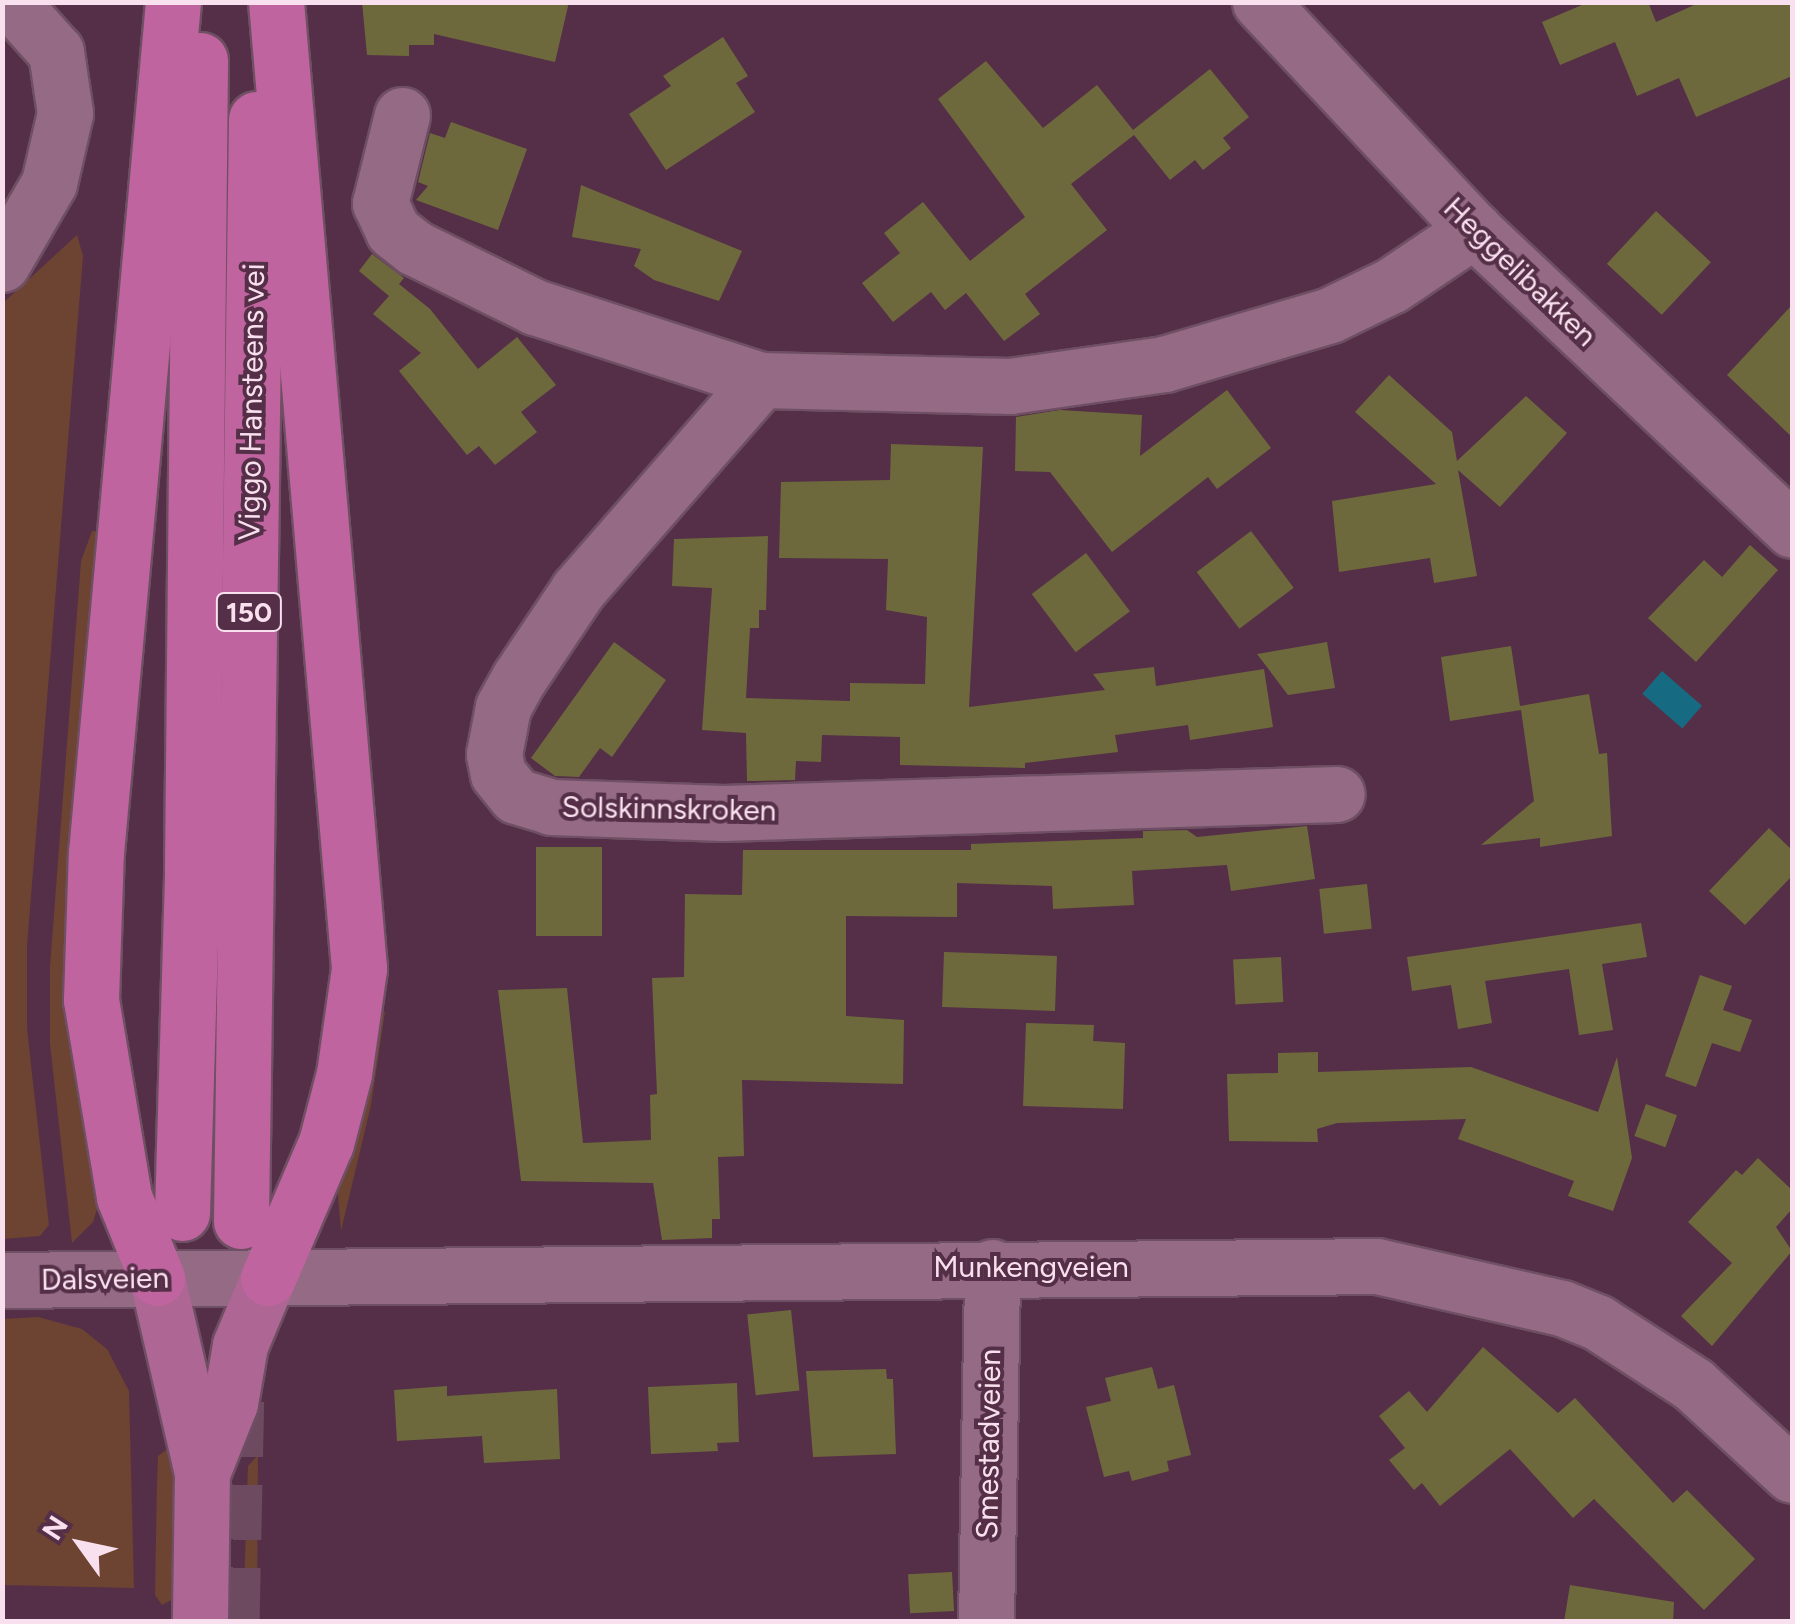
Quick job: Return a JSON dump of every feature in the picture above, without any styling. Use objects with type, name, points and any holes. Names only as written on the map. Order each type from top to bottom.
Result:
[{"type":"highway","points":[[173,2],[97,834],[91,1000],[124,1196],[182,1278]]},
{"type":"highway","name":"Viggo Hansteens vei","points":[[182,1213],[192,867],[200,2]]},
{"type":"highway","name":"Viggo Hansteens vei","points":[[241,1220],[257,2]]},
{"type":"highway","points":[[268,1278],[326,1143],[344,1074],[359,968],[276,2]]},
{"type":"main road","points":[[182,1278],[202,1473],[200,1622]]},
{"type":"main road","points":[[202,1473],[230,1404],[240,1344],[268,1278]]},
{"type":"street","points":[[2,264],[49,183],[65,114],[56,52],[11,2]]},
{"type":"street","name":"Heggelibakken","points":[[1260,2],[1474,230],[1792,530]]},
{"type":"street","points":[[402,116],[380,203],[393,230],[415,248],[536,306],[761,380],[1010,386],[1164,364],[1330,315],[1392,285],[1474,230]]},
{"type":"street","name":"Solskinnskroken","points":[[761,380],[578,590],[519,678],[504,707],[494,754],[498,774],[516,796],[551,807],[722,813],[1338,794]]},
{"type":"street","name":"Munkengveien","points":[[182,1278],[1377,1266],[1562,1308],[1658,1358],[1792,1475]]},
{"type":"street","name":"Smestadveien","points":[[986,1622],[992,1267]]},
{"type":"street","name":"Dalsveien","points":[[2,1280],[182,1278]]},
{"type":"shaded area","points":[[77,235],[83,256],[27,946],[27,1029],[49,1225],[40,1236],[3,1239],[3,303]]},
{"type":"shaded area","points":[[92,531],[103,531],[69,999],[71,1052],[99,1203],[93,1222],[72,1243],[50,1044],[50,966],[81,561]]},
{"type":"shaded area","points":[[379,1010],[385,1012],[371,1105],[341,1231],[336,1172]]},
{"type":"shaded area","points":[[38,1317],[82,1329],[107,1349],[129,1391],[134,1588],[3,1585],[3,1319]]},
{"type":"shaded area","points":[[166,1450],[175,1456],[175,1598],[162,1605],[155,1595],[157,1484],[158,1456]]},
{"type":"shaded area","points":[[258,1455],[257,1621],[243,1621],[248,1466]]},
{"type":"water","points":[[1662,671],[1702,706],[1682,728],[1642,694]]},
{"type":"building","points":[[362,2],[569,2],[555,62],[434,34],[434,45],[409,45],[409,56],[367,55]]},
{"type":"building","points":[[1589,2],[1648,2],[1656,22],[1701,2],[1792,2],[1792,76],[1696,117],[1679,78],[1637,96],[1615,42],[1560,65],[1542,22]]},
{"type":"building","points":[[723,37],[748,76],[736,83],[755,112],[666,170],[629,114],[671,86],[663,76]]},
{"type":"building","points":[[986,61],[1043,128],[1097,85],[1133,130],[1210,69],[1249,117],[1223,138],[1231,148],[1203,170],[1195,160],[1170,180],[1134,135],[1071,184],[1107,230],[1025,294],[1040,314],[1004,341],[966,293],[945,310],[931,292],[893,322],[862,283],[900,253],[884,233],[923,202],[970,261],[1025,217],[938,99]]},
{"type":"building","points":[[451,122],[527,149],[498,230],[416,200],[428,186],[418,182],[430,133],[445,138]]},
{"type":"building","points":[[581,185],[742,251],[719,301],[654,280],[634,266],[641,249],[572,237]]},
{"type":"building","points":[[1656,211],[1711,262],[1662,315],[1607,264]]},
{"type":"building","points":[[372,254],[404,278],[399,284],[430,309],[478,369],[517,337],[556,385],[521,412],[537,432],[495,465],[479,446],[467,455],[399,371],[421,353],[373,314],[389,296],[359,271]]},
{"type":"building","points":[[1792,305],[1792,437],[1727,375]]},
{"type":"building","points":[[1389,375],[1452,432],[1457,461],[1526,396],[1567,433],[1500,507],[1458,470],[1477,576],[1434,583],[1430,558],[1339,572],[1332,501],[1436,484],[1355,412]]},
{"type":"building","points":[[1227,390],[1271,448],[1217,489],[1208,477],[1112,552],[1050,472],[1015,471],[1016,417],[1060,410],[1142,415],[1140,456]]},
{"type":"building","points":[[891,444],[983,447],[969,707],[1105,690],[1093,674],[1154,667],[1156,686],[1264,669],[1273,727],[1190,740],[1188,725],[1115,735],[1118,752],[1025,763],[1025,768],[900,765],[900,737],[822,735],[821,762],[796,761],[795,780],[747,781],[746,733],[702,730],[712,588],[672,586],[674,539],[768,536],[766,610],[759,610],[759,628],[750,628],[746,698],[850,701],[850,683],[925,684],[927,617],[886,610],[888,559],[779,558],[781,482],[890,480]]},
{"type":"building","points":[[1251,531],[1294,588],[1239,629],[1197,572]]},
{"type":"building","points":[[1750,545],[1778,570],[1696,662],[1648,618],[1704,560],[1722,577]]},
{"type":"building","points":[[1086,553],[1130,611],[1076,652],[1032,594]]},
{"type":"building","points":[[614,642],[666,680],[612,757],[600,748],[579,777],[555,776],[531,758]]},
{"type":"building","points":[[1327,642],[1335,688],[1288,695],[1257,654]]},
{"type":"building","points":[[1511,646],[1520,706],[1589,694],[1599,754],[1607,753],[1612,836],[1540,847],[1540,838],[1481,845],[1534,801],[1521,710],[1450,721],[1441,657]]},
{"type":"building","points":[[1307,826],[1315,879],[1231,891],[1227,865],[1132,871],[1134,905],[1053,909],[1052,886],[957,883],[957,917],[846,916],[846,1016],[904,1020],[903,1084],[742,1080],[744,1156],[718,1157],[720,1219],[712,1219],[712,1238],[662,1240],[653,1183],[521,1181],[498,990],[567,988],[583,1143],[651,1140],[650,1095],[657,1094],[652,978],[684,977],[685,894],[742,895],[743,850],[971,850],[971,844],[1143,838],[1143,831],[1187,830],[1197,837]]},
{"type":"building","points":[[1769,828],[1792,850],[1792,876],[1745,925],[1709,891]]},
{"type":"building","points":[[536,847],[602,847],[602,936],[536,936]]},
{"type":"building","points":[[1367,884],[1372,929],[1324,934],[1319,889]]},
{"type":"building","points":[[1641,923],[1647,957],[1602,964],[1613,1030],[1579,1035],[1569,969],[1485,981],[1492,1023],[1458,1029],[1451,985],[1412,991],[1407,957]]},
{"type":"building","points":[[944,952],[1057,956],[1055,1011],[942,1007]]},
{"type":"building","points":[[1281,957],[1283,1002],[1235,1004],[1233,960]]},
{"type":"building","points":[[1700,975],[1732,986],[1723,1010],[1752,1020],[1740,1052],[1712,1043],[1696,1087],[1665,1076]]},
{"type":"building","points":[[1026,1023],[1094,1025],[1093,1041],[1125,1043],[1123,1109],[1023,1106]]},
{"type":"building","points":[[1318,1052],[1318,1072],[1471,1067],[1598,1112],[1617,1057],[1632,1158],[1613,1211],[1568,1196],[1574,1181],[1458,1139],[1466,1119],[1337,1123],[1317,1129],[1318,1142],[1229,1141],[1227,1074],[1278,1073],[1278,1053]]},
{"type":"building","points":[[1646,1104],[1677,1115],[1665,1147],[1634,1136]]},
{"type":"building","points":[[1758,1158],[1792,1190],[1792,1209],[1776,1227],[1792,1251],[1712,1346],[1681,1316],[1732,1263],[1688,1222],[1736,1170],[1742,1175]]},
{"type":"building","points":[[791,1310],[799,1391],[756,1395],[747,1315]]},
{"type":"building","points":[[1483,1347],[1558,1413],[1575,1398],[1673,1503],[1687,1490],[1755,1559],[1704,1610],[1594,1499],[1573,1518],[1510,1449],[1440,1506],[1422,1483],[1414,1490],[1389,1460],[1405,1448],[1379,1416],[1409,1391],[1427,1412]]},
{"type":"building","points":[[1152,1367],[1158,1389],[1174,1385],[1191,1455],[1167,1461],[1169,1471],[1132,1481],[1129,1471],[1104,1477],[1086,1407],[1111,1401],[1105,1378]]},
{"type":"building","points":[[886,1369],[887,1379],[893,1379],[896,1454],[813,1457],[806,1371]]},
{"type":"building","points":[[737,1383],[739,1442],[717,1443],[718,1451],[651,1454],[648,1387]]},
{"type":"building","points":[[447,1386],[447,1396],[557,1389],[560,1459],[484,1463],[482,1436],[397,1441],[394,1390]]},
{"type":"building","points":[[952,1572],[954,1611],[910,1613],[908,1574]]},
{"type":"building","points":[[1570,1585],[1674,1602],[1673,1622],[1564,1622]]},
{"type":"tunnel","points":[[232,1622],[237,1390]]}]
